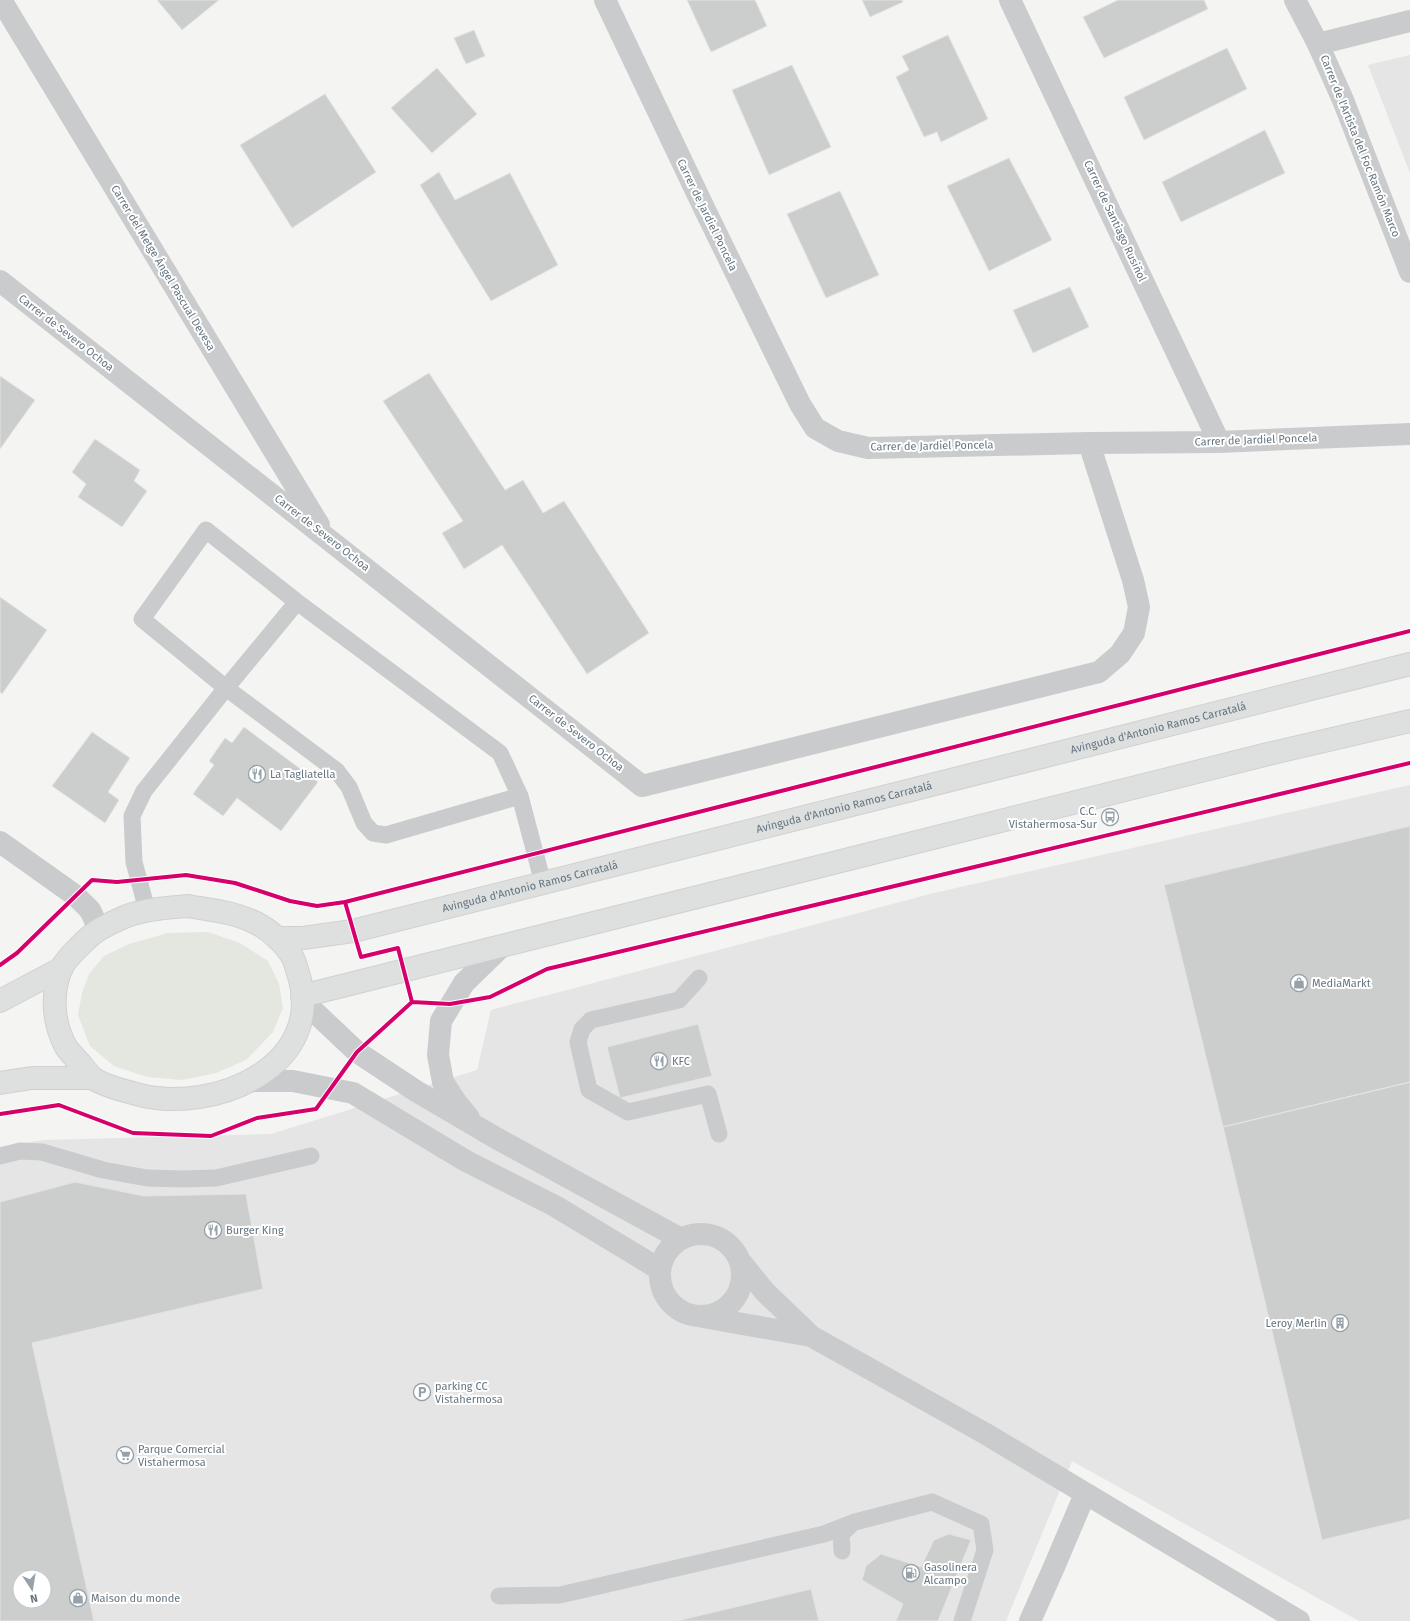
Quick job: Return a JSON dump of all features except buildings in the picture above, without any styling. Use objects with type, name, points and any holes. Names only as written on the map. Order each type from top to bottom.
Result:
[{"type":"main road","name":"Avinguda d'Antonio Ramos Carratalá","points":[[277,938],[303,938],[354,931],[1410,664]]},
{"type":"main road","points":[[303,999],[501,947],[1261,756],[1410,721]]},
{"type":"main road","points":[[0,1001],[62,968],[77,950],[99,929],[123,917],[147,910],[188,906],[226,912],[256,923],[277,938],[293,957],[301,982],[303,999],[302,1018],[296,1034],[286,1051],[271,1066],[251,1081],[217,1094],[184,1100],[151,1098],[121,1090],[93,1078],[32,1078],[0,1082]]},
{"type":"main road","points":[[62,968],[56,989],[54,1009],[59,1031],[67,1048],[93,1078]]},
{"type":"street","name":"Carrer del Metge Ángel Pascual Devesa","points":[[1,0],[326,536]]},
{"type":"street","name":"Carrer de Jardiel Poncela","points":[[605,0],[800,404],[815,428],[838,441],[868,448],[1089,443],[1219,442],[1410,434]]},
{"type":"street","name":"Carrer de Santiago Rusiñol","points":[[1010,0],[1219,442]]},
{"type":"street","name":"Carrer de l'Artista del Foc Ramón Marco","points":[[1295,0],[1318,44],[1343,100],[1410,272]]},
{"type":"street","points":[[1318,44],[1410,21]]},
{"type":"street","name":"Carrer de Severo Ochoa","points":[[0,281],[642,786],[1099,672],[1120,654],[1134,633],[1138,607],[1133,580],[1089,443]]},
{"type":"street","points":[[0,842],[76,896],[90,910],[99,929]]},
{"type":"street","points":[[476,1126],[456,1102],[443,1082],[438,1055],[441,1021],[464,983],[501,947]]},
{"type":"street","points":[[303,999],[356,1052],[416,1091],[476,1126],[681,1238]]},
{"type":"street","points":[[251,1081],[292,1081],[353,1093],[466,1161],[555,1206],[659,1269]]},
{"type":"street","points":[[811,1336],[690,1315],[677,1310],[667,1300],[660,1286],[659,1269],[666,1252],[681,1238],[694,1234],[708,1234],[723,1240],[735,1251],[740,1261],[765,1292],[811,1336],[986,1434],[1299,1621]]},
{"type":"street","points":[[703,1317],[718,1313],[731,1304],[735,1298],[739,1291],[742,1276],[740,1261]]},
{"type":"street","points":[[1030,1621],[1085,1494]]},
{"type":"lane","points":[[520,796],[386,835],[373,833],[364,823],[349,787],[337,771],[226,688],[142,618],[206,530],[297,602],[500,753],[520,796],[544,883]]},
{"type":"lane","points":[[147,910],[134,862],[132,816],[144,791],[297,602]]},
{"type":"lane","points":[[699,978],[679,1000],[591,1020],[582,1029],[578,1042],[589,1090],[628,1112],[708,1094],[719,1134]]},
{"type":"lane","points":[[0,1156],[20,1151],[42,1152],[103,1170],[147,1178],[183,1179],[216,1178],[311,1156]]},
{"type":"lane","points":[[499,1596],[560,1595],[824,1534],[855,1522],[932,1502],[981,1524],[985,1550],[962,1621]]},
{"type":"lane","points":[[842,1551],[841,1534],[855,1522]]},
{"type":"shaded area","points":[[1410,55],[1410,173],[1368,65]]},
{"type":"shaded area","points":[[1410,785],[1410,1621],[1359,1621],[1072,1461],[1006,1621],[0,1621],[0,1147],[43,1140],[271,1134],[477,1070],[491,1010],[934,893]]},
{"type":"shaded area","points":[[208,932],[240,943],[268,961],[279,984],[283,1008],[273,1032],[246,1060],[216,1073],[182,1080],[147,1077],[114,1066],[90,1046],[78,1015],[82,993],[89,974],[104,956],[129,944],[168,933]]},
{"type":"cycle path","points":[[0,965],[17,953],[92,880],[117,882],[186,875],[235,883],[290,901],[317,906],[345,902],[1410,631]]},
{"type":"cycle path","points":[[0,1114],[59,1105],[133,1133],[211,1136],[257,1118],[316,1109],[357,1052],[412,1002],[450,1004],[490,997],[547,969],[1410,763]]},
{"type":"cycle path","points":[[345,902],[361,957],[398,948],[412,1002]]},
{"type":"place","name":"La Tagliatella","points":[[257,774]]},
{"type":"place","name":"C.C. Vistahermosa-Sur","points":[[1110,817]]},
{"type":"place","name":"MediaMarkt","points":[[1299,983]]},
{"type":"place","name":"KFC","points":[[659,1061]]},
{"type":"place","name":"Burger King","points":[[213,1230]]},
{"type":"place","name":"Leroy Merlin","points":[[1340,1323]]},
{"type":"place","name":"parking CC Vistahermosa","points":[[422,1392]]},
{"type":"place","name":"Parque Comercial Vistahermosa","points":[[125,1455]]},
{"type":"place","name":"Gasolinera Alcampo","points":[[911,1573]]},
{"type":"place","name":"Maison du monde","points":[[78,1598]]}]
